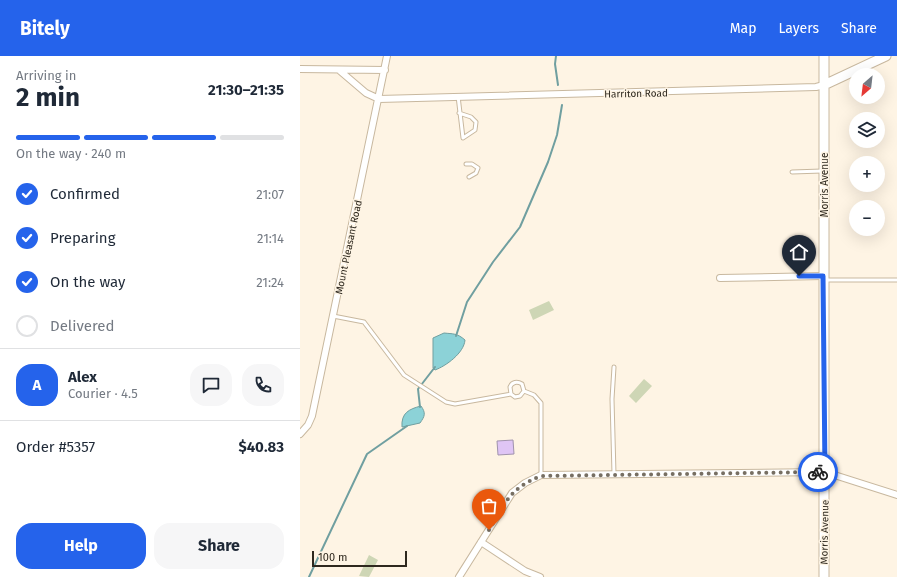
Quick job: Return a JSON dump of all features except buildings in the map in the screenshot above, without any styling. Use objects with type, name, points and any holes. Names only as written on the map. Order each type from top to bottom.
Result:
[{"type":"street","name":"Mount Pleasant Road","points":[[300,434],[308,425],[312,416],[387,56]]},
{"type":"street","name":"Morris Avenue","points":[[824,56],[824,577]]},
{"type":"street","name":"Harriton Road","points":[[379,98],[677,92],[816,87],[824,85],[886,56]]},
{"type":"street","points":[[300,69],[385,70]]},
{"type":"street","points":[[339,70],[366,93],[379,98]]},
{"type":"street","points":[[720,278],[823,278]]},
{"type":"street","points":[[459,577],[512,493],[524,483],[541,476],[825,472],[897,495]]},
{"type":"street","points":[[481,542],[526,571],[540,577]]},
{"type":"lane","points":[[458,96],[459,113],[463,138],[475,130],[476,122],[471,116],[459,113]]},
{"type":"lane","points":[[466,164],[472,164],[478,168],[476,174],[469,177]]},
{"type":"lane","points":[[792,172],[824,171]]},
{"type":"lane","points":[[823,278],[897,280]]},
{"type":"lane","points":[[333,316],[364,322],[375,335],[393,363],[404,375],[446,402],[455,404],[511,394],[517,397],[522,395],[524,391]]},
{"type":"lane","points":[[614,366],[612,399],[614,474]]},
{"type":"lane","points":[[511,394],[510,387],[515,382],[522,384],[524,391]]},
{"type":"lane","points":[[524,391],[534,395],[541,403],[541,476]]},
{"type":"green space","points":[[549,301],[554,310],[533,320],[529,310]]},
{"type":"green space","points":[[644,379],[652,386],[636,403],[629,396]]},
{"type":"green space","points":[[369,555],[378,560],[369,577],[359,576]]},
{"type":"water","points":[[444,333],[460,336],[465,340],[464,345],[454,358],[435,370],[433,368],[433,338]]},
{"type":"water","points":[[421,406],[424,414],[420,423],[402,427],[404,415],[409,410]]},
{"type":"waterway","points":[[556,56],[555,64],[558,85]]},
{"type":"waterway","points":[[456,336],[467,302],[493,262],[520,227],[548,162],[557,135],[562,105]]},
{"type":"waterway","points":[[420,407],[418,389],[435,367]]},
{"type":"waterway","points":[[309,577],[367,454],[407,426]]},
{"type":"way so far","points":[[489,530],[512,493],[524,483],[541,476],[818,472]]},
{"type":"route","points":[[799,276],[823,276],[825,472],[818,472]]}]
